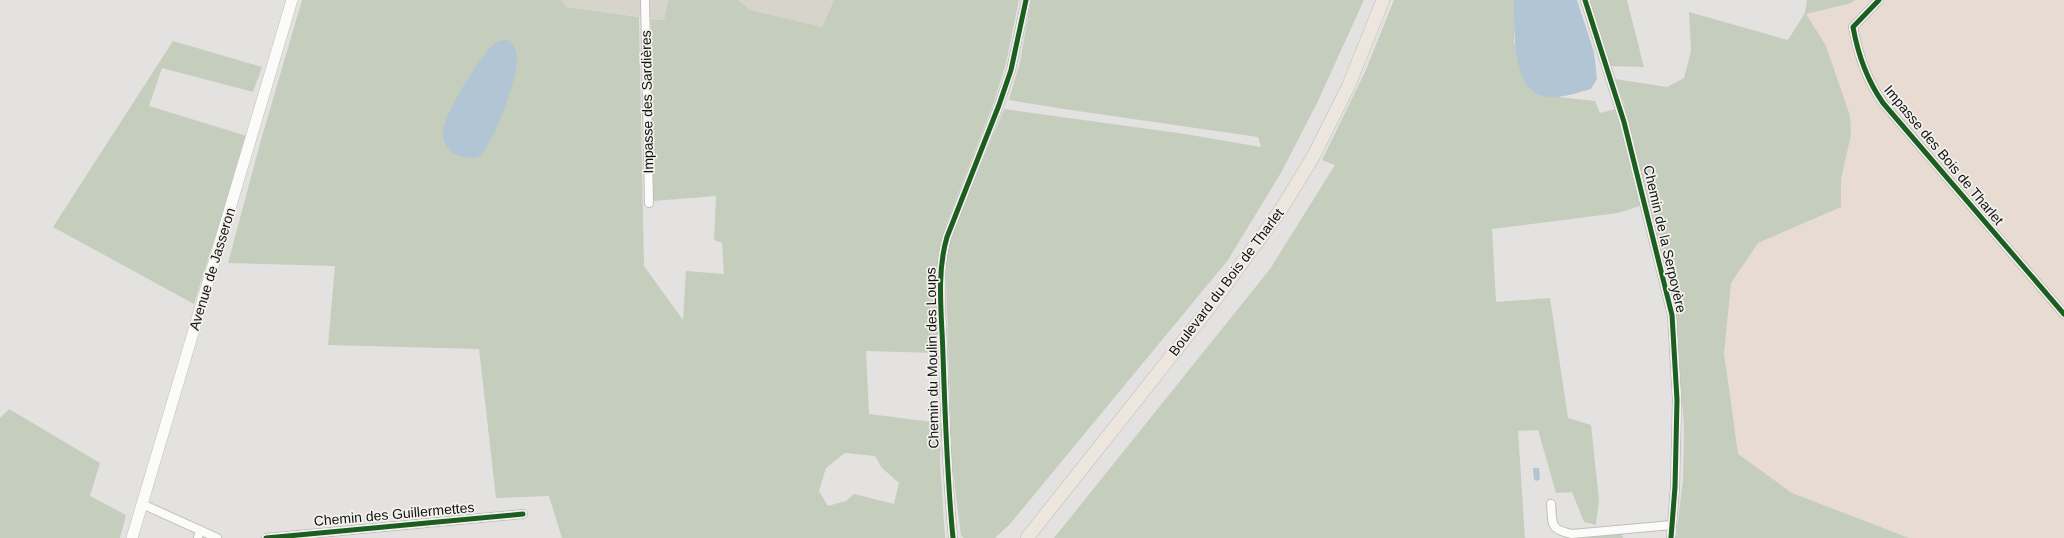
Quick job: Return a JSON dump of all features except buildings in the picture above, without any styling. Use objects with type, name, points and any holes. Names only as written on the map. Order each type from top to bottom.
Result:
[{"type":"main road","name":"Avenue de Jasseron","points":[[132,538],[292,0]]},
{"type":"main road","name":"Boulevard du Bois de Tharlet","points":[[1027,538],[1215,300],[1282,208],[1313,157],[1348,87],[1383,0]]},
{"type":"street","name":"Impasse des Sardières","points":[[645,0],[649,203]]},
{"type":"street","name":"Chemin du Moulin des Loups","points":[[953,538],[946,447],[942,254],[947,237],[1002,98],[1011,70],[1026,0]]},
{"type":"street","name":"Chemin de la Serpoyère","points":[[1585,0],[1624,122],[1672,315],[1677,400],[1675,487],[1671,538]]},
{"type":"street","name":"Impasse des Bois de Tharlet","points":[[1880,0],[1853,27],[1863,67],[1874,90],[1883,103],[2064,314]]},
{"type":"street","points":[[142,504],[199,534],[217,538]]},
{"type":"street","points":[[1551,504],[1553,526],[1558,531],[1572,534],[1672,525]]},
{"type":"street","name":"Chemin des Guillermettes","points":[[266,538],[523,514]]},
{"type":"shaded area","points":[[561,0],[668,0],[664,20],[566,7]]},
{"type":"shaded area","points":[[738,0],[834,0],[822,27],[750,10]]},
{"type":"shaded area","points":[[1855,0],[2064,0],[2064,538],[1909,538],[1792,493],[1738,454],[1724,353],[1731,283],[1758,243],[1841,207],[1841,179],[1851,135],[1826,46],[1805,13],[1851,3]]},
{"type":"green space","points":[[302,0],[561,0],[566,7],[639,17],[644,266],[683,320],[686,271],[724,274],[722,243],[714,240],[716,196],[653,201],[651,19],[664,20],[668,0],[738,0],[750,10],[822,27],[834,0],[1019,0],[1006,63],[994,102],[946,225],[939,255],[937,353],[866,351],[869,414],[941,423],[940,462],[945,538],[562,538],[549,496],[496,498],[479,349],[328,345],[335,266],[228,263],[261,140]],"holes":[[[845,453],[875,456],[882,468],[899,483],[894,504],[854,494],[846,501],[828,506],[819,491],[826,468]]]},
{"type":"green space","points":[[1031,0],[1364,0],[1317,103],[1282,171],[1228,260],[1010,524],[995,538],[964,538],[961,536],[952,463],[945,250],[1004,109],[1185,134],[1261,147],[1258,137],[1009,100],[1020,62]]},
{"type":"green space","points":[[1394,0],[1514,0],[1514,42],[1539,95],[1595,101],[1600,113],[1616,109],[1640,206],[1618,213],[1492,229],[1496,302],[1550,298],[1568,418],[1591,425],[1599,500],[1596,525],[1584,522],[1572,492],[1556,493],[1538,430],[1518,431],[1525,538],[1054,538],[1270,269],[1335,165],[1322,160],[1365,72]]},
{"type":"green space","points":[[1589,0],[1627,0],[1644,67],[1610,66]]},
{"type":"green space","points":[[1807,0],[1855,0],[1851,3],[1806,14],[1826,46],[1850,116],[1851,135],[1841,179],[1841,207],[1758,243],[1731,283],[1724,353],[1738,454],[1792,493],[1909,538],[1676,538],[1683,479],[1684,428],[1675,304],[1624,104],[1615,79],[1667,87],[1684,78],[1691,51],[1689,12],[1788,40],[1805,13]]},
{"type":"green space","points":[[173,41],[262,67],[253,92],[162,68],[149,106],[247,136],[194,304],[53,227]]},
{"type":"green space","points":[[9,409],[100,463],[90,496],[126,515],[120,538],[0,538],[0,418]]},
{"type":"green space","points":[[1622,534],[1623,538],[1560,538]]},
{"type":"water","points":[[1514,0],[1577,0],[1594,52],[1597,79],[1591,89],[1559,97],[1546,97],[1531,90],[1524,80],[1519,68],[1516,54]]},
{"type":"water","points":[[504,40],[509,40],[513,44],[517,62],[513,82],[497,128],[484,151],[479,156],[463,157],[457,155],[446,146],[444,140],[443,134],[449,114],[463,87],[479,62],[494,44]]},
{"type":"water","points":[[1533,468],[1539,468],[1540,479],[1537,481],[1534,480]]},
{"type":"cycle path","points":[[953,538],[945,424],[940,296],[944,251],[947,237],[999,105],[1011,70],[1026,0]]},
{"type":"cycle path","points":[[1585,0],[1624,122],[1672,315],[1677,400],[1675,487],[1671,538]]},
{"type":"cycle path","points":[[1879,0],[1853,27],[1864,67],[1877,94],[1883,103],[2064,314]]},
{"type":"cycle path","points":[[266,538],[523,514]]}]
